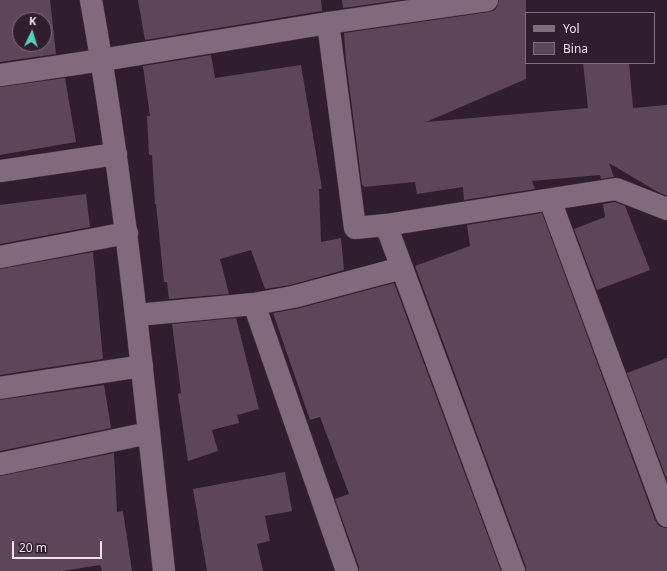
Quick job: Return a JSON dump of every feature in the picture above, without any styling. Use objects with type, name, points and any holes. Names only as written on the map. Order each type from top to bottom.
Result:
[{"type":"street","points":[[91,0],[102,60],[127,233],[164,571]]},
{"type":"street","points":[[0,74],[102,60],[328,23],[487,0]]},
{"type":"street","points":[[328,23],[355,228],[386,225],[616,189],[667,209]]},
{"type":"street","points":[[0,171],[116,154]]},
{"type":"street","points":[[550,200],[667,516]]},
{"type":"street","points":[[386,225],[514,571]]},
{"type":"street","points":[[0,257],[127,233]]},
{"type":"street","points":[[137,315],[254,304],[293,297],[402,268]]},
{"type":"street","points":[[254,304],[347,571]]},
{"type":"street","points":[[0,388],[142,366]]},
{"type":"street","points":[[0,464],[149,433]]},
{"type":"building","points":[[0,0],[50,0],[51,12],[12,12],[12,52],[52,52],[52,18],[56,54],[0,62]]},
{"type":"building","points":[[138,0],[321,0],[322,11],[145,40]]},
{"type":"building","points":[[342,0],[400,0],[343,8]]},
{"type":"building","points":[[499,0],[526,0],[526,79],[426,122],[588,108],[583,64],[629,64],[633,108],[667,105],[667,196],[609,163],[614,177],[601,179],[600,175],[532,181],[535,189],[464,200],[463,187],[417,194],[415,182],[364,187],[362,185],[346,61],[344,33],[489,12],[495,10]]},
{"type":"building","points":[[211,55],[215,78],[301,65],[322,189],[319,189],[321,242],[341,238],[344,270],[290,285],[265,289],[251,250],[220,259],[229,294],[169,299],[167,282],[164,282],[155,204],[152,155],[149,155],[147,116],[150,116],[143,66]]},
{"type":"building","points":[[65,78],[76,142],[0,155],[0,87]]},
{"type":"building","points":[[86,194],[90,227],[0,244],[0,205]]},
{"type":"building","points":[[615,202],[625,206],[650,270],[597,290],[574,229],[605,217],[603,204]]},
{"type":"building","points":[[542,213],[655,520],[659,526],[667,528],[667,571],[526,571],[526,567],[415,266],[470,246],[467,225]]},
{"type":"building","points":[[93,252],[103,359],[0,375],[0,269]]},
{"type":"building","points":[[394,283],[501,571],[359,571],[359,567],[335,499],[349,494],[320,417],[310,420],[273,313],[296,309]]},
{"type":"building","points":[[236,318],[259,409],[237,415],[239,423],[212,430],[218,451],[188,461],[178,394],[181,393],[172,324]]},
{"type":"building","points":[[667,358],[667,480],[627,373]]},
{"type":"building","points":[[104,385],[111,428],[0,451],[0,400]]},
{"type":"building","points":[[114,453],[117,512],[123,511],[132,571],[102,571],[100,565],[62,571],[0,571],[0,476]]},
{"type":"building","points":[[285,472],[292,511],[265,516],[270,541],[257,544],[263,571],[207,571],[193,489]]}]
